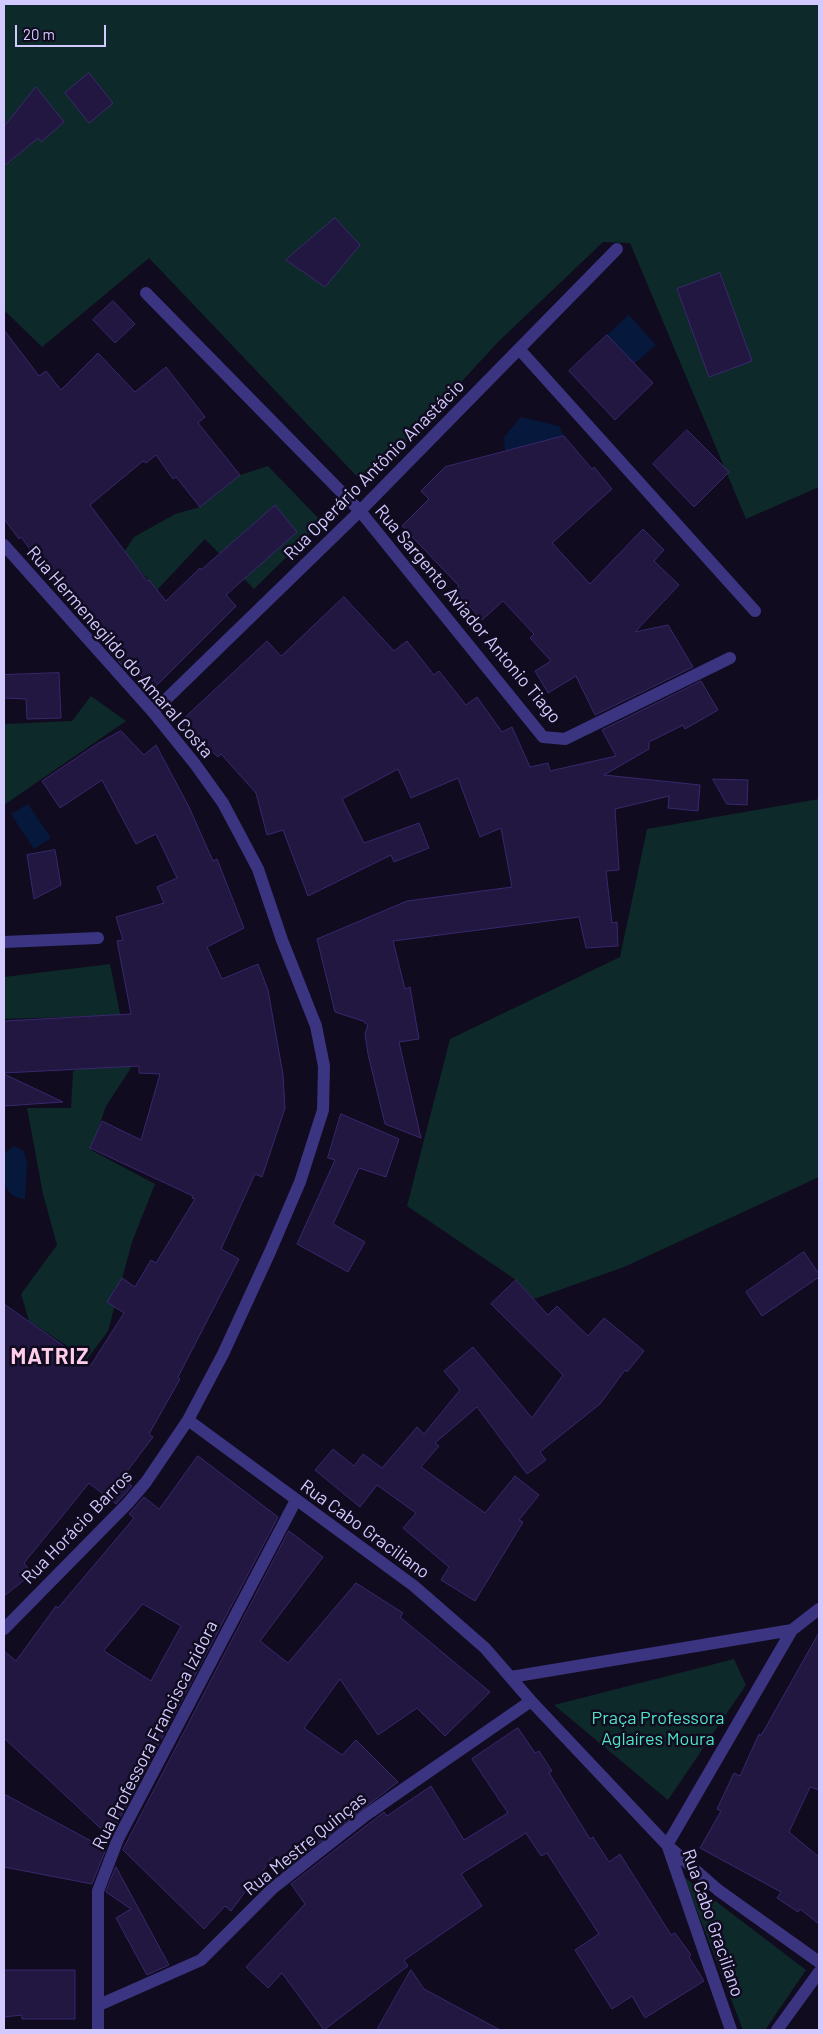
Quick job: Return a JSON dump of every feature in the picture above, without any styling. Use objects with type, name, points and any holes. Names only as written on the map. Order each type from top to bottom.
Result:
[{"type":"street","name":"Rua Operário Antônio Anastácio","points":[[153,712],[360,511],[617,249]]},
{"type":"street","name":"Rua Sargento Aviador Antonio Tiago","points":[[146,293],[360,511],[543,737],[555,740],[564,739],[730,658]]},
{"type":"street","points":[[519,349],[755,612]]},
{"type":"street","name":"Rua Hermenegildo do Amaral Costa","points":[[4,544],[153,712],[196,764],[223,803],[258,869],[282,940],[316,1026],[324,1066],[323,1110],[300,1182],[223,1354],[188,1420]]},
{"type":"street","points":[[4,942],[98,938]]},
{"type":"street","name":"Rua Cabo Graciliano","points":[[188,1420],[414,1586],[485,1648],[531,1701],[668,1845],[731,2030]]},
{"type":"street","name":"Rua Horácio Barros","points":[[4,1629],[128,1503],[146,1482],[188,1420]]},
{"type":"street","name":"Rua Professora Francisca Izidora","points":[[98,2030],[98,1891],[115,1848],[296,1500]]},
{"type":"street","points":[[819,1609],[792,1630],[668,1845],[718,1890],[819,1962]]},
{"type":"street","points":[[511,1677],[792,1630]]},
{"type":"street","name":"Rua Mestre Quinças","points":[[99,2005],[201,1960],[281,1882],[366,1815],[531,1701]]},
{"type":"street","points":[[778,2030],[819,1972]]},
{"type":"green space","points":[[4,4],[819,4],[819,487],[746,519],[630,243],[603,242],[497,343],[366,486],[149,258],[42,347],[4,310]]},
{"type":"green space","points":[[268,466],[322,522],[254,589],[205,539],[157,590],[124,552],[134,537],[175,514],[200,507],[240,475]]},
{"type":"green space","points":[[91,696],[126,721],[4,805],[4,724],[72,721]]},
{"type":"green space","points":[[819,799],[819,1177],[624,1267],[534,1299],[516,1280],[407,1206],[450,1039],[620,957],[647,829]]},
{"type":"green space","points":[[110,964],[131,1068],[106,1106],[91,1150],[155,1184],[132,1242],[108,1331],[87,1359],[29,1321],[21,1294],[57,1245],[43,1194],[27,1108],[71,1108],[73,1071],[94,1066],[97,1016],[4,1019],[4,977]]},
{"type":"green space","name":"Praça Professora Aglaíres Moura","points":[[734,1659],[746,1685],[668,1800],[554,1705]]},
{"type":"green space","points":[[684,1877],[806,1970],[765,2030],[743,2030]]},
{"type":"water","points":[[629,315],[656,345],[634,364],[607,335]]},
{"type":"water","points":[[521,417],[559,426],[564,436],[505,451],[504,437]]},
{"type":"water","points":[[28,804],[51,838],[34,849],[11,814]]},
{"type":"water","points":[[14,1146],[24,1151],[27,1164],[25,1199],[11,1194],[5,1183],[4,1153]]},
{"type":"building","points":[[89,73],[113,103],[89,123],[65,93]]},
{"type":"building","points":[[36,87],[64,122],[41,142],[38,138],[4,166],[4,127]]},
{"type":"building","points":[[335,218],[360,245],[325,287],[286,260]]},
{"type":"building","points":[[720,273],[752,361],[709,377],[677,289]]},
{"type":"building","points":[[113,301],[135,324],[115,343],[93,320]]},
{"type":"building","points":[[4,330],[39,376],[46,371],[61,390],[98,353],[135,392],[166,367],[205,417],[198,423],[240,475],[200,507],[176,477],[173,479],[156,455],[146,463],[143,461],[90,505],[147,581],[149,580],[166,601],[200,568],[201,570],[275,505],[297,532],[226,595],[236,606],[154,688],[133,667],[127,671],[105,646],[55,580],[55,583],[21,537],[19,539],[4,519]]},
{"type":"building","points":[[607,335],[653,383],[615,420],[569,371]]},
{"type":"building","points":[[687,430],[729,472],[694,507],[653,464]]},
{"type":"building","points":[[564,436],[612,489],[552,543],[590,584],[643,529],[664,550],[654,561],[679,585],[635,632],[668,625],[693,667],[595,715],[576,676],[548,693],[535,671],[551,661],[530,638],[534,634],[503,601],[482,620],[454,590],[459,586],[402,526],[429,499],[421,491],[445,467]]},
{"type":"building","points":[[344,597],[394,651],[407,641],[434,675],[439,671],[466,705],[477,697],[502,732],[512,727],[530,767],[548,763],[550,771],[616,756],[602,730],[701,681],[718,710],[685,729],[683,725],[649,742],[649,749],[604,775],[700,785],[698,811],[668,808],[669,796],[615,809],[619,870],[606,871],[612,923],[617,922],[618,946],[586,948],[579,917],[393,941],[405,989],[410,987],[419,1039],[399,1042],[421,1138],[385,1124],[368,1054],[365,1034],[368,1025],[363,1021],[335,1012],[317,939],[407,901],[512,887],[501,828],[480,837],[458,778],[411,798],[398,769],[342,799],[364,843],[419,823],[429,848],[394,862],[391,855],[308,896],[283,830],[267,835],[256,793],[221,754],[218,757],[180,722],[267,641],[281,656]]},
{"type":"building","points":[[59,673],[61,718],[27,719],[26,699],[4,698],[4,675]]},
{"type":"building","points":[[121,731],[144,755],[156,745],[189,807],[213,861],[217,859],[244,928],[207,947],[222,979],[258,964],[268,990],[283,1075],[285,1108],[262,1177],[255,1174],[221,1249],[239,1259],[178,1377],[180,1379],[149,1434],[153,1437],[122,1478],[132,1486],[116,1504],[89,1483],[24,1563],[32,1574],[4,1596],[4,1304],[91,1365],[124,1313],[107,1302],[122,1278],[135,1287],[151,1260],[156,1263],[195,1199],[192,1198],[193,1196],[90,1148],[102,1121],[141,1140],[160,1074],[139,1073],[139,1066],[4,1073],[4,1021],[131,1014],[117,941],[123,940],[116,917],[164,903],[157,887],[177,878],[156,834],[136,844],[102,780],[60,808],[42,781],[97,744]]},
{"type":"building","points":[[713,779],[748,780],[747,805],[727,804]]},
{"type":"building","points":[[55,850],[61,885],[34,899],[27,855]]},
{"type":"building","points":[[4,1074],[63,1102],[4,1106]]},
{"type":"building","points":[[341,1114],[399,1139],[386,1177],[359,1168],[333,1224],[365,1242],[348,1272],[297,1244],[335,1160],[328,1158]]},
{"type":"building","points":[[804,1252],[819,1274],[819,1277],[762,1316],[746,1292]]},
{"type":"building","points":[[516,1280],[548,1315],[557,1306],[588,1336],[604,1318],[644,1351],[627,1372],[625,1370],[600,1404],[540,1452],[546,1460],[527,1474],[477,1407],[435,1443],[439,1446],[421,1467],[485,1513],[515,1476],[539,1495],[519,1520],[523,1522],[475,1601],[441,1580],[449,1567],[403,1528],[416,1513],[377,1485],[360,1507],[315,1470],[333,1449],[354,1466],[363,1454],[382,1468],[417,1427],[424,1434],[460,1390],[444,1371],[473,1347],[532,1418],[563,1375],[491,1304]]},
{"type":"building","points":[[198,1456],[278,1517],[110,1837],[4,1738],[4,1651],[16,1661],[56,1606],[58,1608],[134,1518],[129,1514],[144,1497],[159,1509]],"holes":[[[143,1604],[181,1626],[151,1681],[104,1651]]]},
{"type":"building","points":[[289,1531],[323,1557],[260,1641],[288,1663],[356,1583],[403,1613],[400,1617],[490,1692],[445,1736],[417,1708],[378,1735],[340,1679],[304,1728],[342,1755],[356,1740],[398,1782],[282,1871],[272,1857],[253,1886],[251,1884],[231,1911],[225,1906],[204,1929],[123,1850]]},
{"type":"building","points":[[819,1633],[819,1790],[810,1787],[789,1832],[819,1857],[819,1924],[800,1909],[798,1912],[777,1898],[781,1892],[700,1848],[721,1811],[717,1809],[734,1773],[740,1776],[759,1734],[761,1735]]},
{"type":"building","points":[[518,1728],[535,1753],[539,1751],[552,1771],[549,1773],[590,1839],[593,1837],[609,1862],[620,1854],[671,1935],[675,1933],[691,1955],[689,1957],[704,1981],[645,2018],[632,1996],[612,2009],[575,1950],[599,1934],[547,1853],[541,1856],[526,1833],[461,1874],[482,1906],[404,1960],[408,1966],[324,2030],[282,1973],[268,1988],[246,1967],[305,1904],[291,1884],[384,1812],[387,1816],[431,1786],[464,1840],[508,1813],[472,1759]]},
{"type":"building","points":[[4,1794],[106,1849],[92,1884],[4,1867]]},
{"type":"building","points":[[116,1867],[169,1965],[147,1975],[116,1918],[131,1909],[106,1892]]},
{"type":"building","points":[[4,1970],[75,1970],[75,2019],[22,2019],[22,2015],[4,2017]]},
{"type":"building","points":[[411,1970],[424,1989],[500,2030],[377,2030]]},
{"type":"district","name":"MATRIZ","points":[[50,1357]]}]
